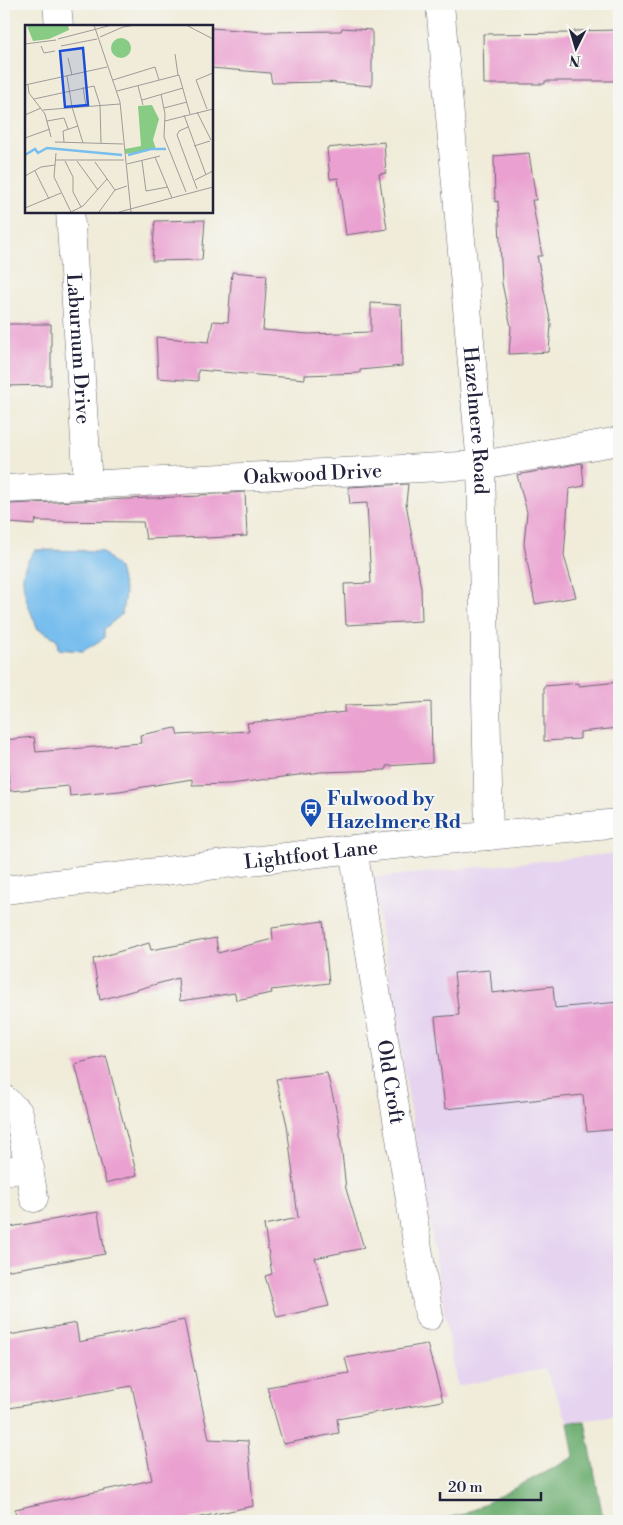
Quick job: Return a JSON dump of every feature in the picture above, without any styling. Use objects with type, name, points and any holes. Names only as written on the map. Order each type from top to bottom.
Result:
[{"type":"street","points":[[57,4],[59,25]]},
{"type":"street","name":"Hazelmere Road","points":[[440,4],[481,465],[490,836]]},
{"type":"street","name":"Laburnum Drive","points":[[70,212],[88,485]]},
{"type":"street","name":"Oakwood Drive","points":[[4,490],[481,465],[619,441]]},
{"type":"street","name":"Lightfoot Lane","points":[[4,890],[353,849],[619,823]]},
{"type":"street","name":"Old Croft","points":[[353,849],[429,1316]]},
{"type":"street","points":[[4,1099],[19,1113],[17,1169],[34,1198]]},
{"type":"shaded area","points":[[619,853],[619,1416],[568,1422],[545,1369],[457,1386],[372,878]]},
{"type":"green space","points":[[585,1421],[602,1513],[606,1521],[431,1521],[465,1514],[574,1457],[568,1422]]},
{"type":"water","points":[[35,550],[102,551],[119,569],[125,593],[122,614],[104,629],[104,638],[83,651],[58,649],[57,639],[38,629],[26,598],[23,582],[25,567]]},
{"type":"building","points":[[212,28],[265,32],[341,31],[342,28],[372,30],[372,86],[326,82],[272,83],[270,73],[212,68]]},
{"type":"building","points":[[619,30],[619,81],[545,81],[545,84],[484,84],[483,34],[574,33],[574,31]]},
{"type":"building","points":[[384,142],[386,173],[379,174],[387,229],[346,235],[338,178],[330,179],[327,148]]},
{"type":"building","points":[[529,153],[536,200],[532,200],[542,256],[537,256],[551,324],[549,352],[509,354],[511,327],[502,283],[498,201],[495,202],[494,156]]},
{"type":"building","points":[[205,220],[202,260],[152,261],[155,221]]},
{"type":"building","points":[[232,272],[267,275],[263,330],[308,334],[371,332],[371,303],[401,305],[402,366],[360,370],[360,373],[305,375],[305,379],[198,370],[198,381],[158,378],[156,337],[209,342],[213,321],[228,322]]},
{"type":"building","points":[[4,324],[51,324],[51,385],[4,386]]},
{"type":"building","points":[[582,463],[584,486],[569,489],[564,556],[576,597],[535,604],[524,544],[527,512],[517,475]]},
{"type":"building","points":[[408,484],[406,503],[421,588],[422,621],[346,625],[344,584],[371,583],[367,503],[350,504],[348,487]]},
{"type":"building","points":[[245,492],[247,536],[146,539],[143,522],[36,521],[36,519],[35,525],[10,523],[8,504],[200,496]]},
{"type":"building","points":[[619,682],[619,728],[580,732],[580,739],[544,741],[544,686],[579,683],[579,686]]},
{"type":"building","points":[[431,702],[432,763],[386,766],[386,770],[321,772],[230,784],[192,785],[192,779],[119,791],[70,796],[69,786],[10,791],[4,740],[34,737],[36,752],[141,743],[140,735],[176,728],[178,735],[249,731],[247,723],[345,712],[345,705]]},
{"type":"building","points":[[323,921],[329,983],[271,990],[272,993],[236,1000],[235,993],[180,1001],[178,978],[100,1000],[93,959],[149,943],[151,950],[216,938],[218,953],[273,939],[272,928]]},
{"type":"building","points":[[490,970],[492,993],[553,986],[555,1008],[619,1002],[619,1129],[587,1132],[583,1095],[445,1109],[435,1017],[459,1015],[454,973]]},
{"type":"building","points":[[106,1056],[137,1175],[106,1183],[75,1064]]},
{"type":"building","points":[[327,1073],[338,1117],[346,1189],[364,1248],[315,1258],[329,1306],[277,1317],[265,1276],[272,1274],[264,1225],[298,1218],[287,1125],[276,1079]]},
{"type":"building","points":[[98,1212],[105,1254],[4,1271],[4,1228]]},
{"type":"building","points":[[184,1320],[209,1439],[248,1441],[253,1506],[182,1521],[16,1521],[15,1509],[152,1480],[132,1386],[4,1409],[4,1336],[76,1323],[79,1342]]},
{"type":"building","points":[[427,1344],[443,1401],[337,1419],[339,1433],[283,1444],[267,1387],[349,1373],[345,1358]]},
{"type":"place","name":"Fulwood by Hazelmere Rd","points":[[311,828]]}]
